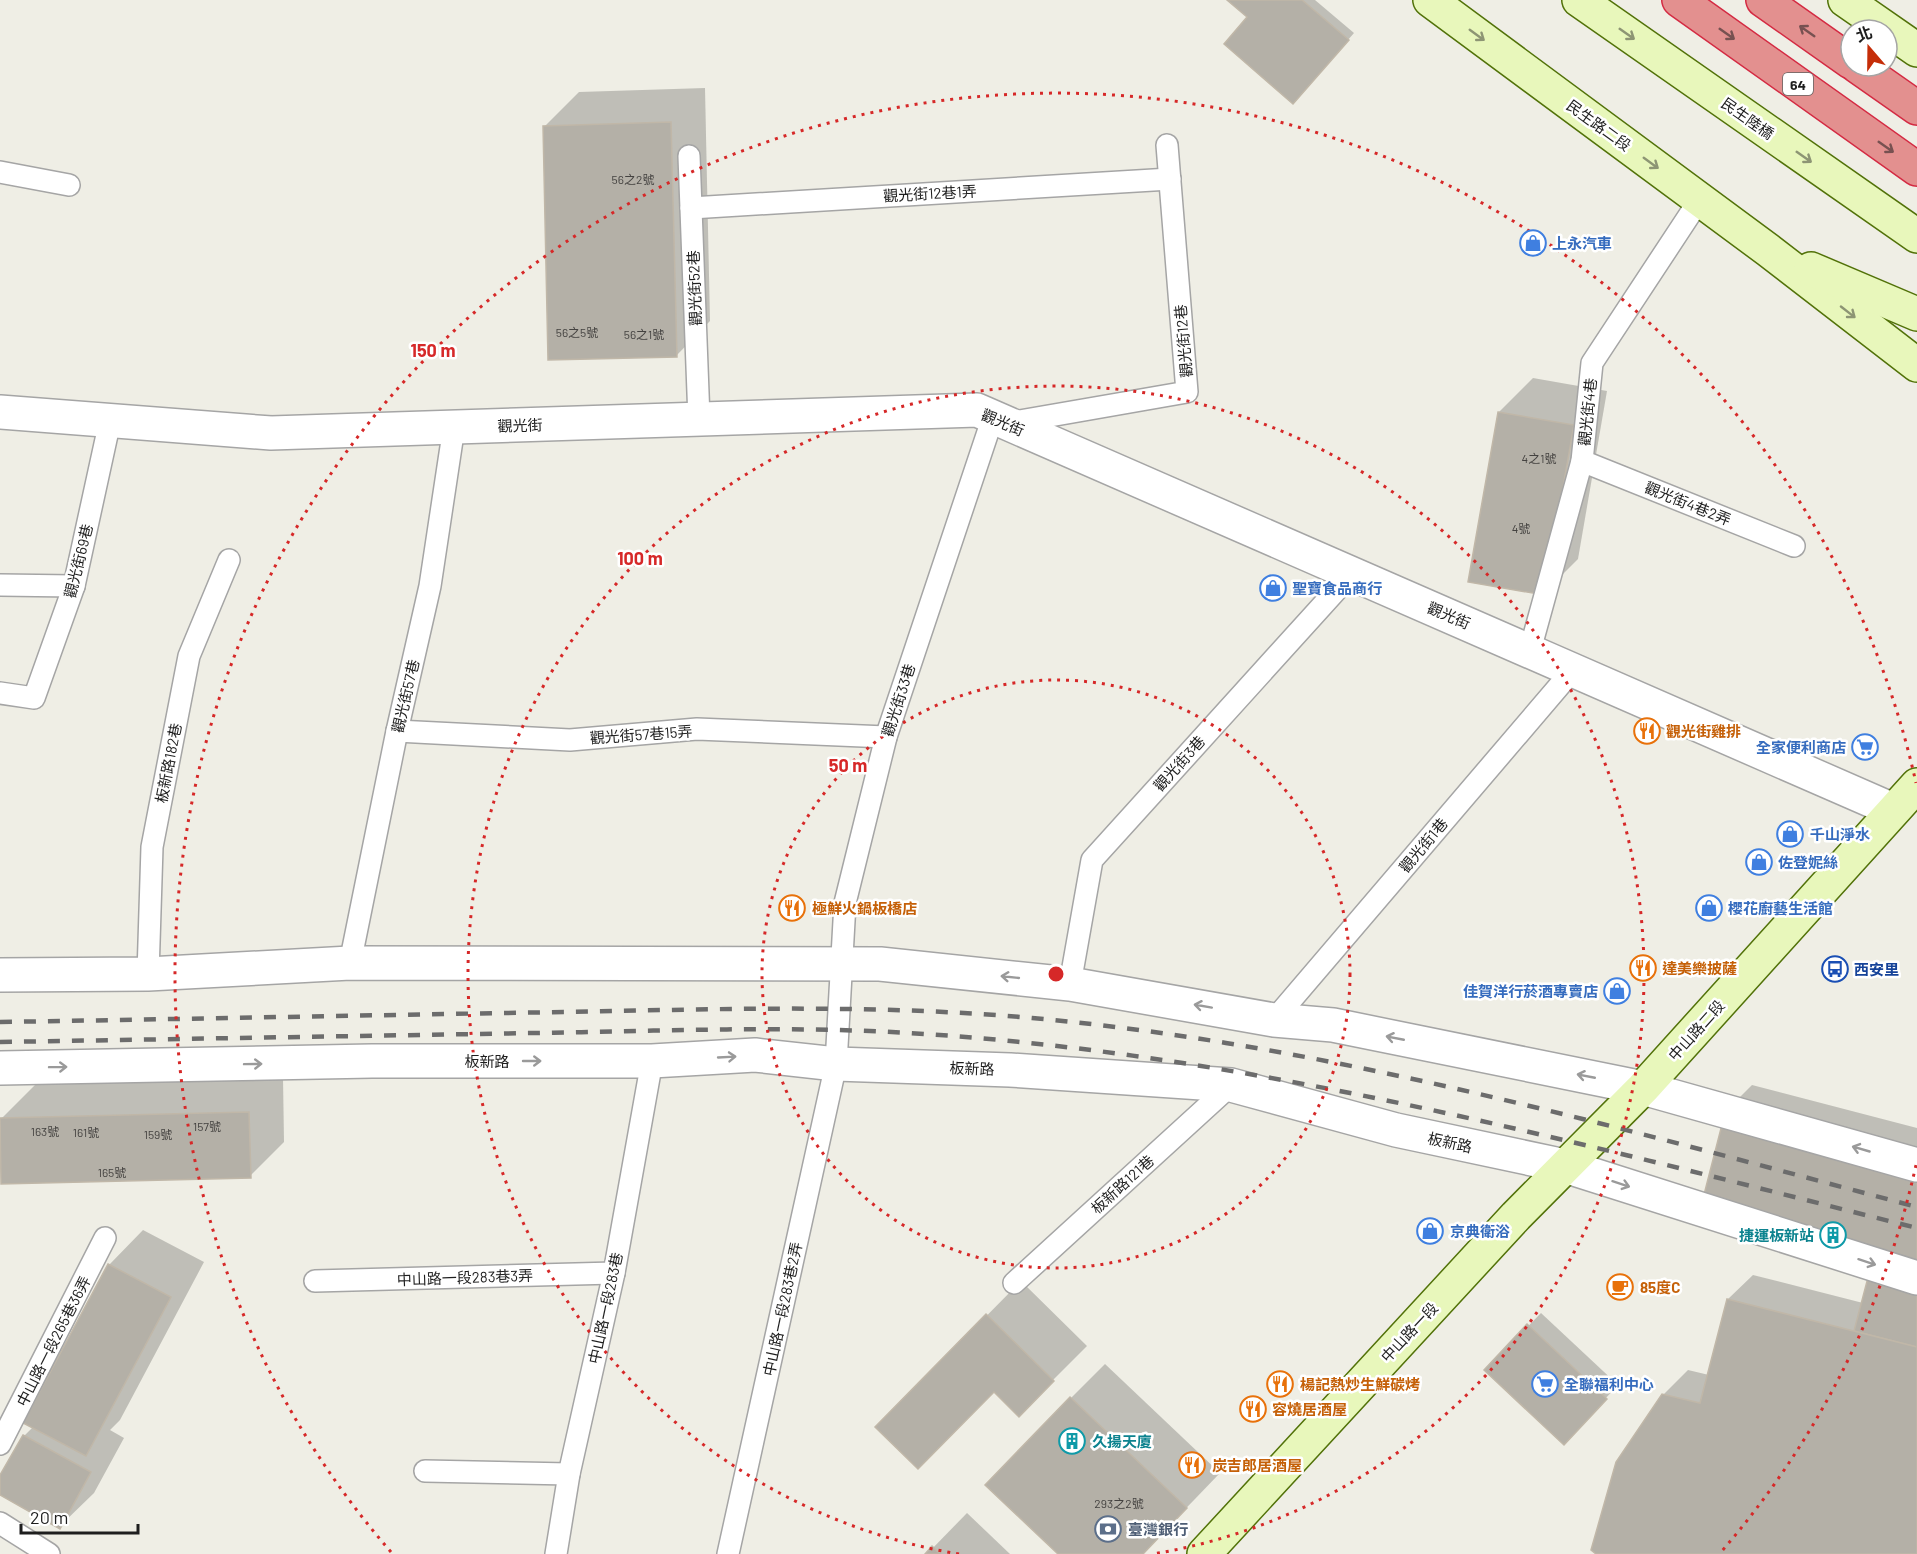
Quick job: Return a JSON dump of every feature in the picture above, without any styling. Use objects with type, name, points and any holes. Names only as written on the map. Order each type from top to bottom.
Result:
[{"type":"highway","name":"64","points":[[1679,0],[1917,169]]},
{"type":"highway","points":[[1763,0],[1839,54]]},
{"type":"highway","points":[[1874,78],[1917,108]]},
{"type":"main road","name":"民生路二段","points":[[1430,0],[1768,250],[1917,365]]},
{"type":"main road","name":"民生陸橋","points":[[1579,0],[1917,236]]},
{"type":"main road","points":[[1845,0],[1917,50]]},
{"type":"main road","name":"民生路二段","points":[[1768,250],[1917,314]]},
{"type":"main road","name":"中山路二段","points":[[1516,1216],[1643,1088],[1917,785]]},
{"type":"main road","name":"中山路一段","points":[[1204,1554],[1516,1216]]},
{"type":"street","name":"觀光街","points":[[0,412],[271,434],[977,410],[1893,810]]},
{"type":"street","points":[[0,975],[148,974],[350,963],[880,964],[1070,984],[1274,1020],[1333,1025],[1643,1088],[1917,1165]]},
{"type":"street","name":"板新路","points":[[0,1068],[384,1061],[652,1061],[755,1055],[836,1064],[1011,1070],[1231,1085],[1396,1130],[1565,1166],[1917,1278]]},
{"type":"lane","name":"觀光街12巷","points":[[1001,420],[1187,392],[1167,145]]},
{"type":"lane","name":"觀光街52巷","points":[[689,156],[699,419]]},
{"type":"lane","points":[[0,172],[69,185]]},
{"type":"lane","name":"觀光街12巷1弄","points":[[691,208],[1170,179]]},
{"type":"lane","name":"觀光街4巷","points":[[1530,650],[1582,461],[1592,363],[1700,200]]},
{"type":"lane","name":"觀光街33巷","points":[[836,1064],[845,903],[886,737],[1001,420]]},
{"type":"lane","name":"觀光街69巷","points":[[0,693],[34,698],[74,586],[110,421]]},
{"type":"lane","name":"觀光街57巷","points":[[350,963],[397,731],[430,586],[454,427]]},
{"type":"lane","name":"觀光街4巷2弄","points":[[1582,461],[1794,546]]},
{"type":"lane","name":"板新路182巷","points":[[148,974],[152,847],[182,690],[189,656],[229,560]]},
{"type":"lane","name":"觀光街3巷","points":[[1070,984],[1092,860],[1351,574]]},
{"type":"lane","points":[[0,585],[74,586]]},
{"type":"lane","name":"觀光街1巷","points":[[1274,1020],[1572,670]]},
{"type":"lane","name":"觀光街57巷15弄","points":[[397,731],[570,740],[697,729],[886,737]]},
{"type":"lane","name":"中山路一段283巷","points":[[556,1554],[569,1474],[614,1273],[652,1061]]},
{"type":"lane","name":"中山路一段283巷2弄","points":[[728,1554],[836,1064]]},
{"type":"lane","name":"板新路121巷","points":[[1014,1283],[1231,1085]]},
{"type":"lane","name":"中山路一段265巷36弄","points":[[0,1444],[105,1238]]},
{"type":"lane","name":"中山路一段283巷3弄","points":[[315,1281],[614,1273]]},
{"type":"lane","points":[[425,1471],[569,1474]]},
{"type":"lane","points":[[0,1523],[49,1554]]},
{"type":"building","points":[[1227,0],[1302,0],[1349,40],[1293,104],[1224,44],[1247,17]]},
{"type":"building","points":[[671,122],[677,357],[548,360],[543,126]]},
{"type":"building","points":[[1498,412],[1574,425],[1544,595],[1468,582]]},
{"type":"building","name":"捷運板新站","points":[[1726,1109],[1917,1158],[1917,1347],[1854,1331],[1871,1266],[1697,1222]]},
{"type":"building","points":[[249,1112],[251,1178],[1,1184],[0,1118]]},
{"type":"building","points":[[108,1264],[171,1297],[86,1456],[23,1423]]},
{"type":"building","points":[[1727,1299],[1917,1347],[1917,1554],[1596,1554],[1591,1550],[1616,1462],[1662,1394],[1700,1403]]},
{"type":"building","points":[[986,1314],[1054,1381],[1019,1417],[994,1392],[918,1469],[875,1427]]},
{"type":"building","name":"全聯福利中心","points":[[1527,1324],[1607,1399],[1564,1445],[1484,1370]]},
{"type":"building","name":"久揚天廈","points":[[1070,1397],[1187,1508],[1143,1554],[1058,1554],[985,1485]]},
{"type":"building","points":[[23,1435],[91,1472],[60,1529],[0,1495],[0,1475]]},
{"type":"building","points":[[932,1546],[940,1554],[925,1554]]},
{"type":"railway","points":[[0,1022],[799,1009],[916,1011],[1032,1018],[1145,1031],[1256,1048],[1368,1069],[1588,1120],[1917,1207]]},
{"type":"railway","points":[[0,1042],[779,1029],[876,1031],[1051,1045],[1176,1062],[1301,1083],[1425,1109],[1548,1136],[1917,1228]]},
{"type":"place","name":"上永汽車","points":[[1533,243]]},
{"type":"place","name":"聖寶食品商行","points":[[1273,588]]},
{"type":"place","name":"觀光街雞排","points":[[1647,731]]},
{"type":"place","name":"全家便利商店","points":[[1865,747]]},
{"type":"place","name":"千山淨水","points":[[1790,834]]},
{"type":"place","name":"佐登妮絲","points":[[1759,862]]},
{"type":"place","name":"極鮮火鍋板橋店","points":[[792,908]]},
{"type":"place","name":"櫻花廚藝生活館","points":[[1709,908]]},
{"type":"place","name":"達美樂披薩","points":[[1643,968]]},
{"type":"place","name":"西安里","points":[[1835,969]]},
{"type":"place","name":"佳賀洋行菸酒專賣店","points":[[1617,991]]},
{"type":"place","name":"京典衛浴","points":[[1430,1231]]},
{"type":"place","name":"捷運板新站","points":[[1833,1235]]},
{"type":"place","name":"85度C","points":[[1620,1287]]},
{"type":"place","name":"楊記熱炒生鮮碳烤","points":[[1280,1384]]},
{"type":"place","name":"全聯福利中心","points":[[1545,1384]]},
{"type":"place","name":"容燒居酒屋","points":[[1253,1409]]},
{"type":"place","name":"久揚天廈","points":[[1072,1441]]},
{"type":"place","name":"炭吉郎居酒屋","points":[[1192,1465]]},
{"type":"place","name":"臺灣銀行","points":[[1108,1529]]}]
